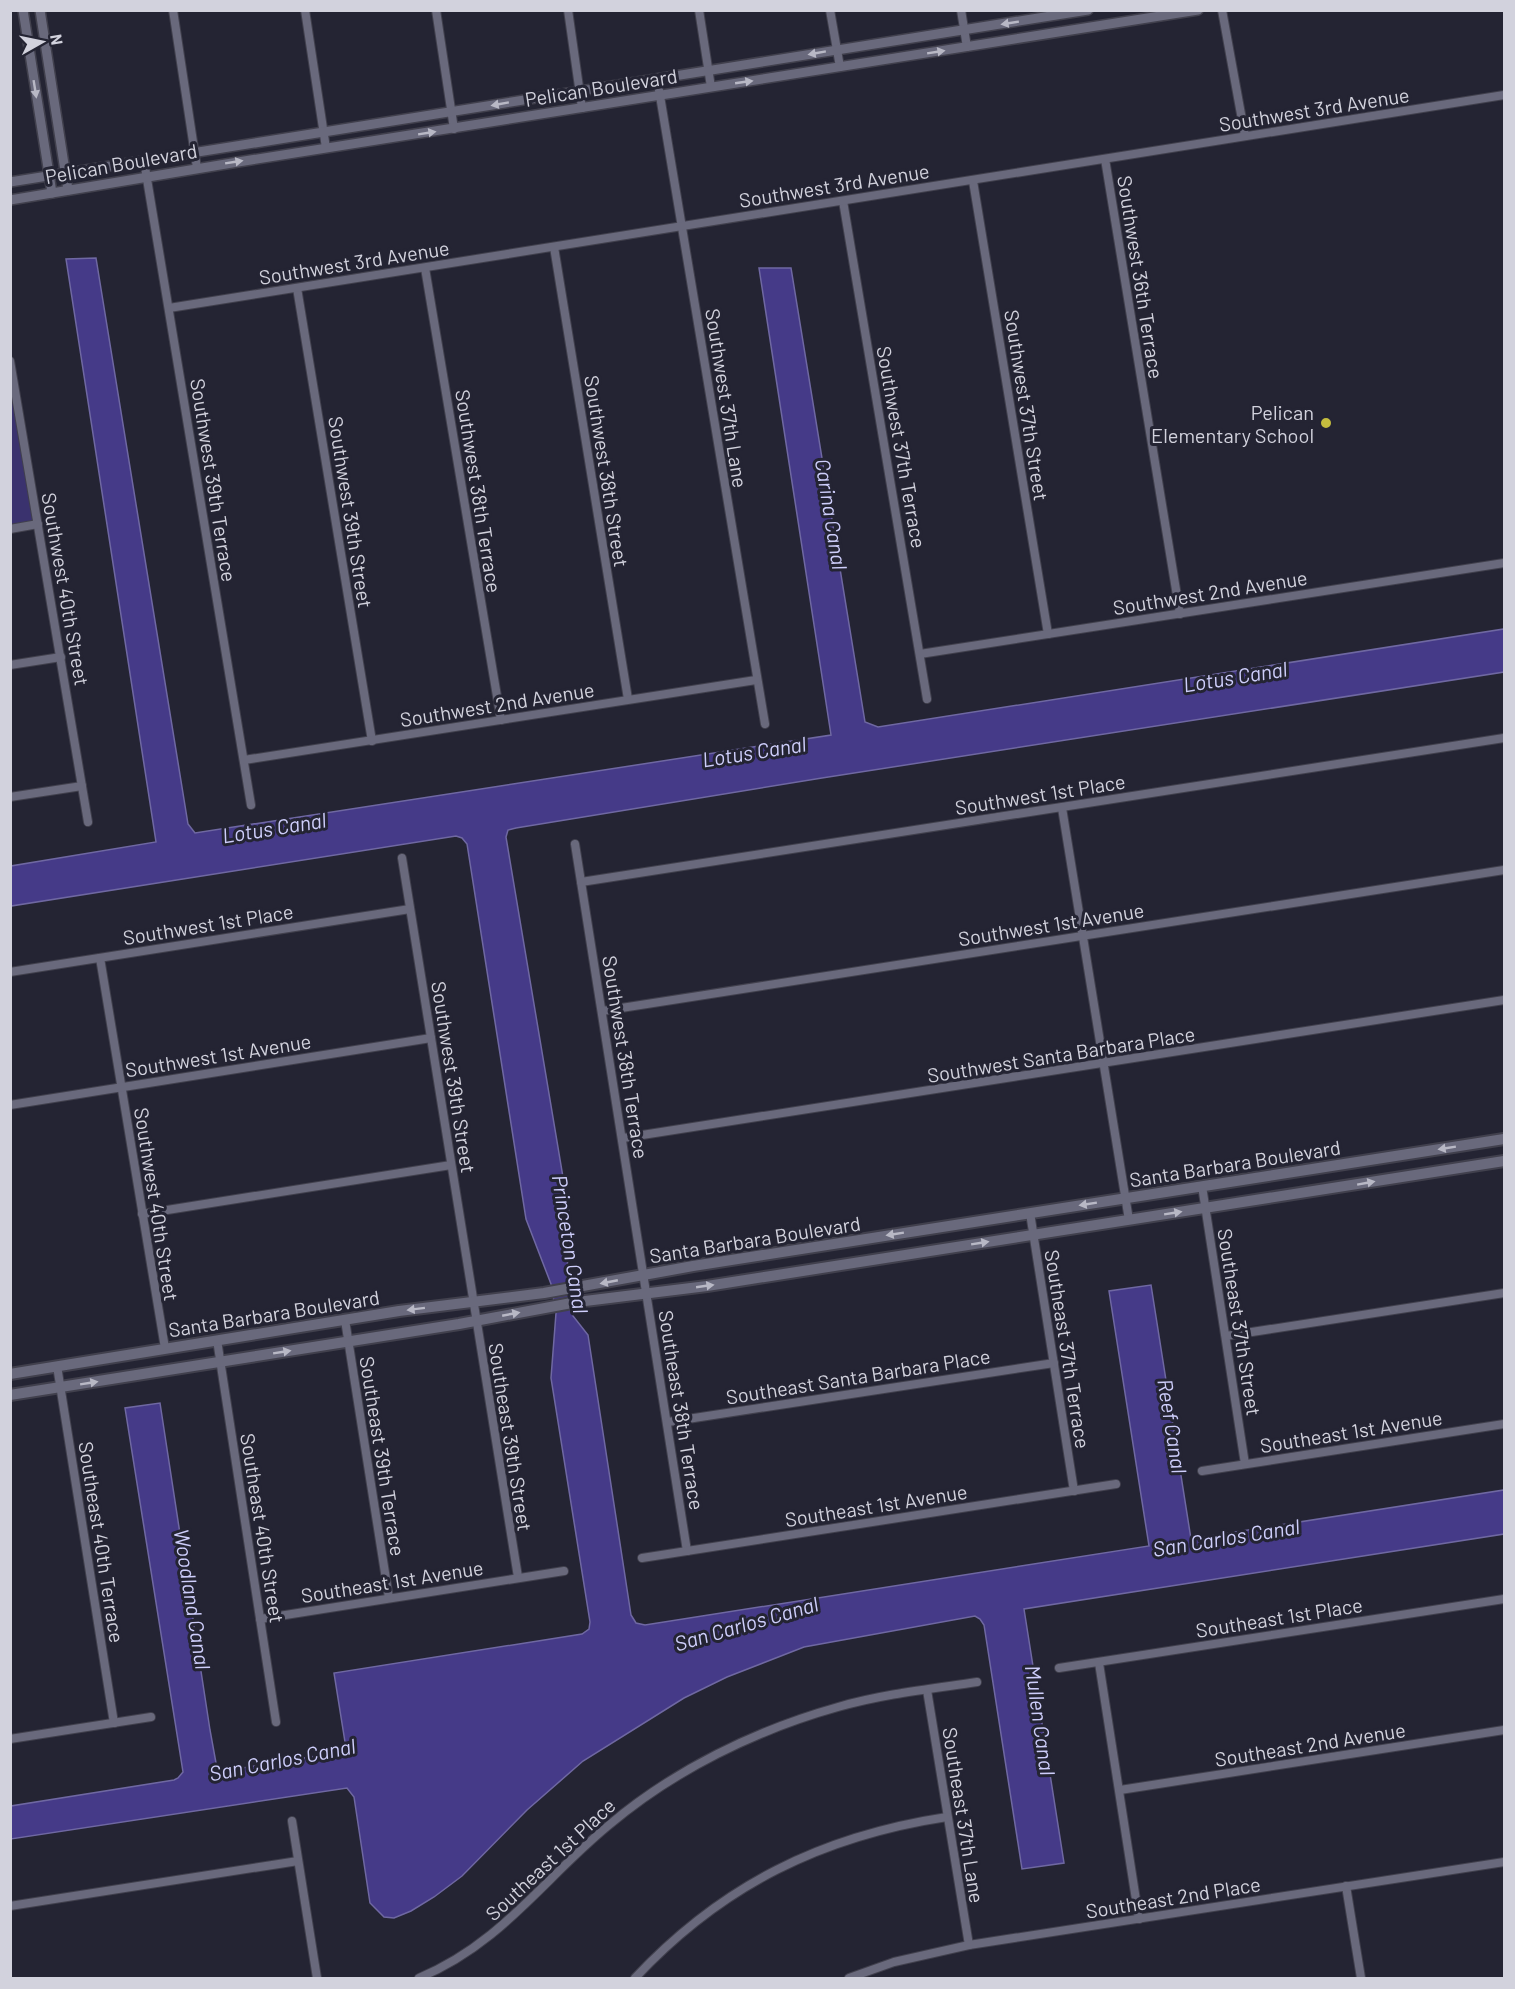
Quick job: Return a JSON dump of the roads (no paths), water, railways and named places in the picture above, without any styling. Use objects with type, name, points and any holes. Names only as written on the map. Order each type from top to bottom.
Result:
[{"type":"main road","name":"Santa Barbara Boulevard","points":[[10,1374],[345,1320],[544,1293],[1030,1213],[1504,1139]]},
{"type":"main road","points":[[1398,1155],[1402,1176]]},
{"type":"main road","name":"Santa Barbara Boulevard","points":[[10,1395],[349,1342],[577,1302],[647,1294],[853,1263],[1504,1161]]},
{"type":"main road","points":[[850,1242],[853,1263]]},
{"type":"street","points":[[23,10],[52,193]]},
{"type":"street","points":[[40,10],[68,190]]},
{"type":"street","points":[[173,10],[197,168]]},
{"type":"street","points":[[305,10],[326,148]]},
{"type":"street","points":[[436,10],[454,129]]},
{"type":"street","points":[[568,10],[582,108]]},
{"type":"street","points":[[699,10],[711,87]]},
{"type":"street","points":[[830,10],[840,67]]},
{"type":"street","points":[[961,10],[967,47]]},
{"type":"street","name":"Pelican Boulevard","points":[[10,182],[1088,10]]},
{"type":"street","name":"Pelican Boulevard","points":[[10,200],[197,168],[1198,10]]},
{"type":"street","points":[[1222,10],[1245,136]]},
{"type":"street","name":"Southwest 37th Lane","points":[[657,78],[765,724]]},
{"type":"street","name":"Southwest 3rd Avenue","points":[[169,308],[1504,95]]},
{"type":"street","name":"Southwest 36th Terrace","points":[[1105,159],[1180,614]]},
{"type":"street","name":"Southwest 39th Terrace","points":[[144,161],[251,805]]},
{"type":"street","name":"Southwest 37th Street","points":[[973,181],[1048,634]]},
{"type":"street","name":"Southwest 37th Terrace","points":[[843,201],[927,699]]},
{"type":"street","name":"Southwest 38th Street","points":[[554,247],[628,699]]},
{"type":"street","name":"Southwest 38th Terrace","points":[[425,268],[501,720]]},
{"type":"street","name":"Southwest 39th Street","points":[[297,288],[372,741]]},
{"type":"street","name":"Southwest 40th Street","points":[[10,361],[87,822]]},
{"type":"street","points":[[10,529],[38,525]]},
{"type":"street","name":"Southwest 2nd Avenue","points":[[920,654],[1504,563]]},
{"type":"street","points":[[10,665],[61,657]]},
{"type":"street","name":"Southwest 2nd Avenue","points":[[244,760],[756,680]]},
{"type":"street","name":"Southwest 1st Place","points":[[581,882],[1504,738]]},
{"type":"street","points":[[10,797],[82,786]]},
{"type":"street","points":[[1062,808],[1129,1220]]},
{"type":"street","name":"Southwest 38th Terrace","points":[[575,844],[644,1275]]},
{"type":"street","name":"Southwest 39th Street","points":[[402,858],[474,1302]]},
{"type":"street","name":"Southwest 1st Avenue","points":[[602,1011],[1504,870]]},
{"type":"street","name":"Southwest 1st Place","points":[[10,972],[410,909]]},
{"type":"street","name":"Southwest 40th Street","points":[[100,958],[165,1348]]},
{"type":"street","name":"Southwest Santa Barbara Place","points":[[622,1138],[1504,1000]]},
{"type":"street","name":"Southwest 1st Avenue","points":[[10,1105],[431,1038]]},
{"type":"street","points":[[142,1214],[451,1165]]},
{"type":"street","name":"Southeast 37th Street","points":[[1202,1186],[1245,1464]]},
{"type":"street","name":"Southeast 37th Terrace","points":[[1030,1213],[1074,1491]]},
{"type":"street","name":"Southeast 38th Terrace","points":[[644,1275],[687,1551]]},
{"type":"street","points":[[1226,1336],[1504,1293]]},
{"type":"street","name":"Southeast 39th Street","points":[[474,1302],[518,1578]]},
{"type":"street","name":"Southeast 39th Terrace","points":[[345,1320],[389,1598]]},
{"type":"street","name":"Southeast 40th Street","points":[[217,1340],[276,1722]]},
{"type":"street","name":"Southeast Santa Barbara Place","points":[[668,1422],[1054,1363]]},
{"type":"street","name":"Southeast 40th Terrace","points":[[57,1366],[114,1723]]},
{"type":"street","name":"Southeast 1st Avenue","points":[[1202,1471],[1504,1424]]},
{"type":"street","name":"Southeast 1st Avenue","points":[[642,1558],[1116,1484]]},
{"type":"street","name":"Southeast 1st Avenue","points":[[260,1618],[564,1570]]},
{"type":"street","name":"Southeast 1st Place","points":[[1059,1668],[1504,1599]]},
{"type":"street","points":[[1099,1663],[1139,1919]]},
{"type":"street","name":"Southeast 1st Place","points":[[419,1978],[446,1966],[490,1936],[514,1916],[585,1844],[611,1822],[667,1783],[708,1759],[766,1731],[829,1710],[867,1700],[977,1682]]},
{"type":"street","name":"Southeast 37th Lane","points":[[927,1690],[969,1946]]},
{"type":"street","points":[[10,1739],[151,1718]]},
{"type":"street","name":"Southeast 2nd Avenue","points":[[1120,1790],[1504,1730]]},
{"type":"street","points":[[635,1978],[683,1931],[713,1908],[779,1867],[815,1851],[856,1837],[947,1817]]},
{"type":"street","points":[[292,1821],[317,1978]]},
{"type":"street","points":[[10,1906],[298,1861]]},
{"type":"street","name":"Southeast 2nd Place","points":[[849,1978],[894,1962],[969,1946],[1504,1862]]},
{"type":"street","points":[[1346,1886],[1361,1978]]},
{"type":"water","points":[[96,258],[188,824],[195,833],[831,735],[759,268],[791,268],[865,722],[878,727],[1504,629],[1504,672],[516,828],[508,830],[506,837],[569,1213],[567,1280],[573,1316],[588,1335],[631,1615],[636,1623],[645,1625],[1149,1546],[1109,1291],[1151,1285],[1191,1539],[1504,1490],[1504,1534],[1024,1609],[1064,1863],[1022,1869],[984,1625],[975,1616],[804,1647],[727,1677],[684,1698],[583,1761],[527,1810],[462,1876],[434,1897],[394,1918],[384,1917],[370,1903],[354,1797],[347,1788],[11,1839],[11,1806],[174,1780],[183,1772],[125,1408],[160,1403],[210,1730],[216,1763],[224,1771],[341,1752],[345,1742],[334,1673],[582,1634],[589,1629],[590,1622],[551,1378],[556,1313],[551,1284],[526,1219],[467,844],[462,838],[456,836],[11,906],[11,866],[156,842],[66,259]]},
{"type":"place","name":"Pelican Elementary School","points":[[1326,423]]},
{"type":"water label","name":"Carina Canal","points":[[832,514]]},
{"type":"water label","name":"Lotus Canal","points":[[1235,676]]},
{"type":"water label","name":"Lotus Canal","points":[[754,751]]},
{"type":"water label","name":"Lotus Canal","points":[[274,827]]},
{"type":"water label","name":"Princeton Canal","points":[[571,1244]]},
{"type":"water label","name":"Reef Canal","points":[[1173,1426]]},
{"type":"water label","name":"San Carlos Canal","points":[[1226,1537]]},
{"type":"water label","name":"Woodland Canal","points":[[193,1599]]},
{"type":"water label","name":"San Carlos Canal","points":[[746,1623]]},
{"type":"water label","name":"Mullen Canal","points":[[1041,1720]]},
{"type":"water label","name":"San Carlos Canal","points":[[282,1759]]}]
